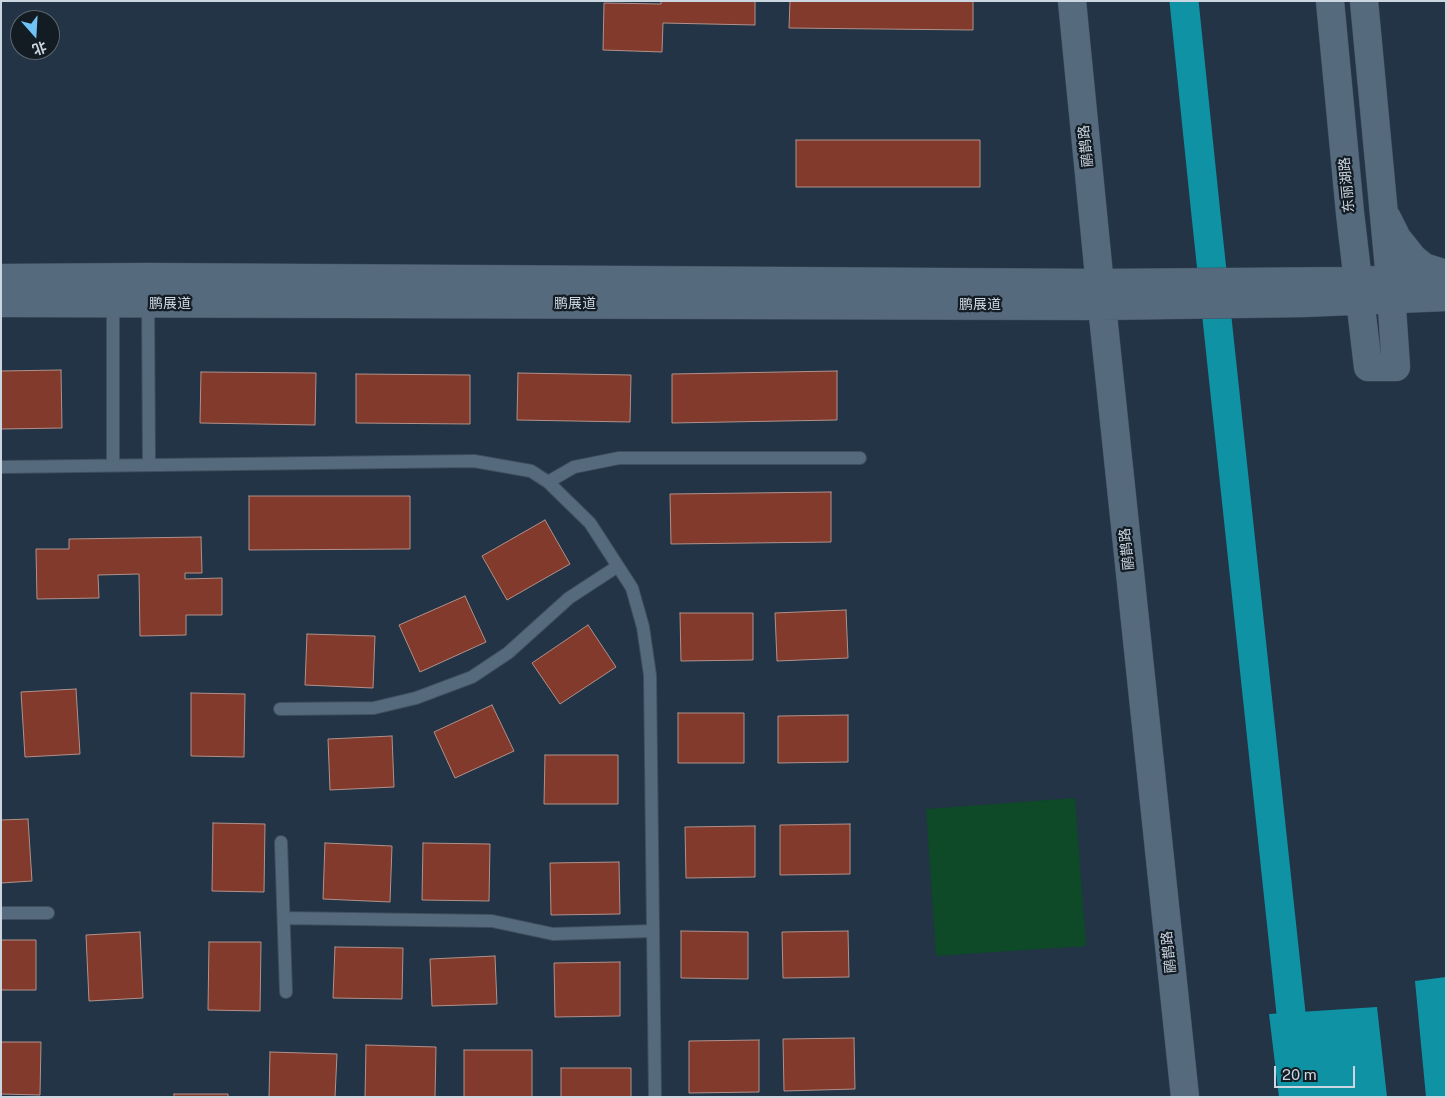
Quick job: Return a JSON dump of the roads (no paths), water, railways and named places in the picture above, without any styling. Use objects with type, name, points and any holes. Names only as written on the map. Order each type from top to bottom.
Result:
[{"type":"street","name":"鹂鹊路","points":[[1072,1],[1184,1097]]},
{"type":"street","name":"东丽湖路","points":[[1330,1],[1350,213],[1368,367],[1396,367],[1392,283]]},
{"type":"street","points":[[1364,1],[1383,209],[1392,283]]},
{"type":"street","points":[[1383,209],[1397,238],[1413,258],[1424,266],[1446,275]]},
{"type":"street","points":[[1350,213],[1364,246],[1392,283],[1446,296]]},
{"type":"street","name":"鹏展道","points":[[1,303],[113,291],[148,290],[1101,294],[1359,291],[1392,283],[1446,275]]},
{"type":"street","name":"鹏展道","points":[[1,278],[113,291]]},
{"type":"lane","points":[[148,290],[149,465]]},
{"type":"lane","points":[[113,291],[113,465]]},
{"type":"lane","points":[[548,482],[574,467],[619,458],[860,458]]},
{"type":"lane","points":[[1,467],[474,461],[531,472],[548,482],[590,524],[618,566],[632,588],[643,627],[650,675],[655,1097]]},
{"type":"lane","points":[[280,709],[374,708],[416,698],[472,677],[508,653],[569,598],[618,566]]},
{"type":"lane","points":[[281,842],[286,992]]},
{"type":"lane","points":[[1,913],[48,913]]},
{"type":"lane","points":[[284,918],[492,921],[553,934],[653,931]]},
{"type":"water","points":[[1446,977],[1446,1097],[1426,1097],[1415,981]]},
{"type":"water","points":[[1377,1007],[1387,1097],[1279,1097],[1269,1014]]},
{"type":"waterway","points":[[1184,1],[1291,1013]]}]
